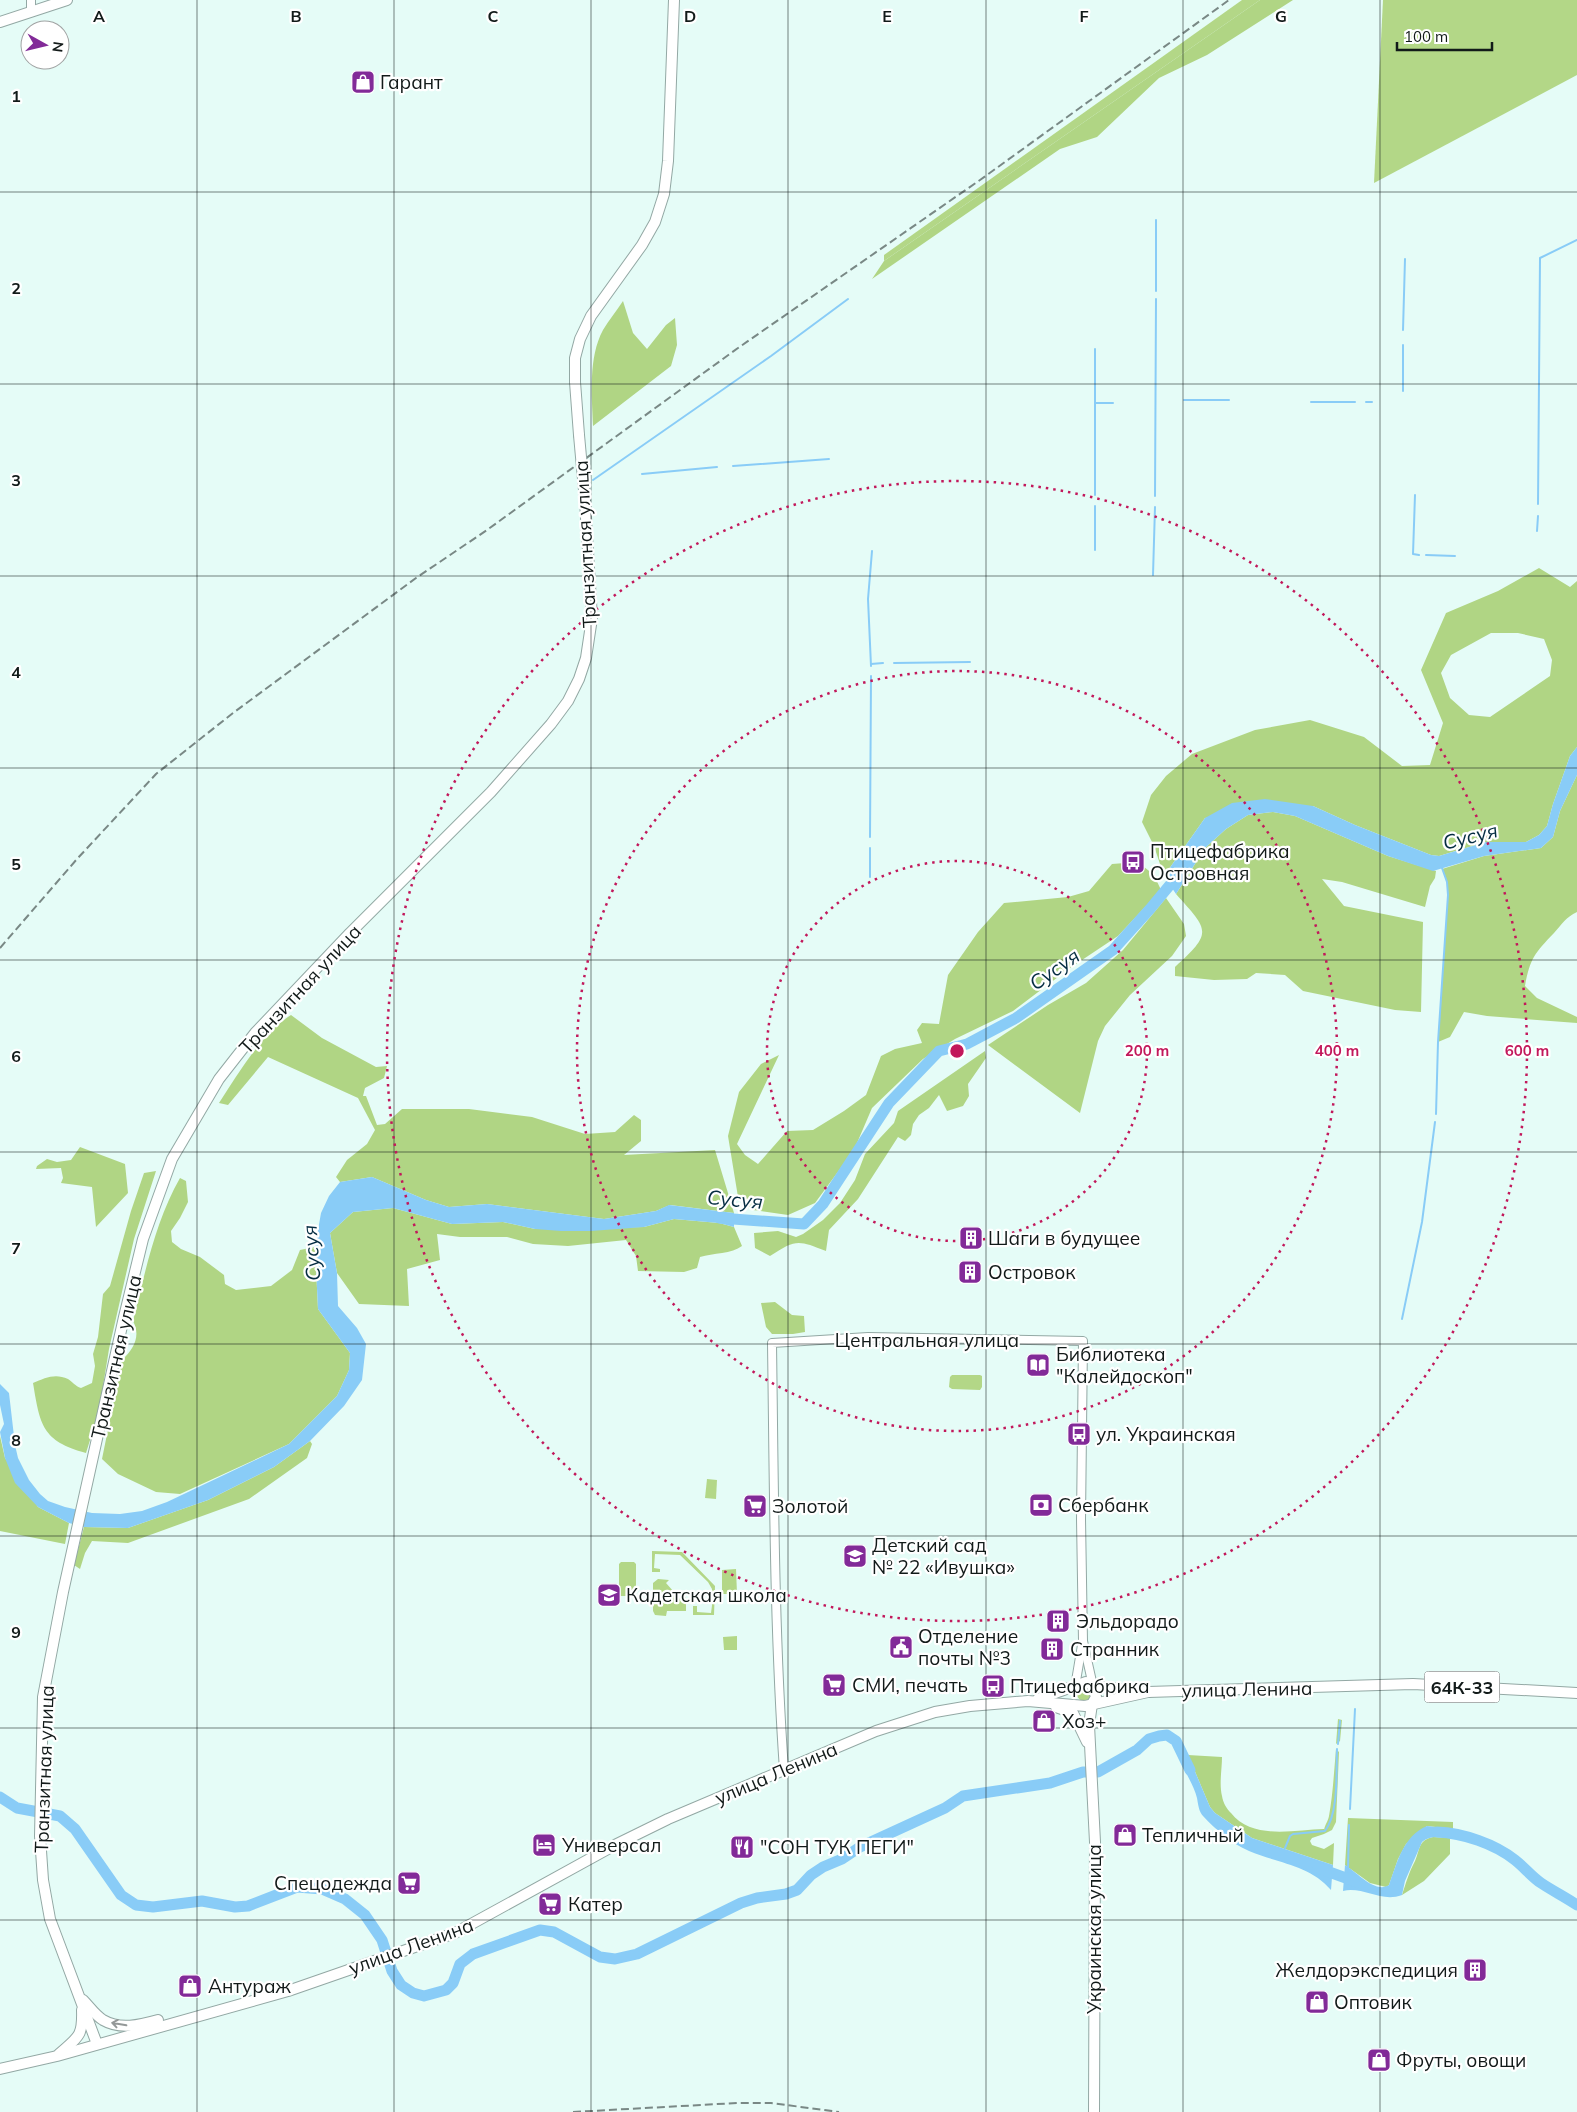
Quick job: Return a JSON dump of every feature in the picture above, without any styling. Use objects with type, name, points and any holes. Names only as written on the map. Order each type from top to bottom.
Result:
[{"type":"main road","points":[[0,22],[67,0]]},
{"type":"main road","name":"Транзитная улица","points":[[97,2044],[50,1918],[41,1861],[40,1797],[43,1698],[74,1542],[143,1239],[170,1162],[219,1079],[255,1033],[286,999],[491,792],[552,724],[568,701],[579,679],[586,658],[592,618],[575,382],[575,358],[580,339],[591,316],[642,244],[655,222],[664,194],[668,161],[674,0]]},
{"type":"main road","name":"улица Ленина","points":[[1028,1701],[1075,1687],[1082,1682],[1093,1686],[1148,1692],[1413,1684],[1577,1693]]},
{"type":"main road","name":"Украинская улица","points":[[1093,1686],[1096,1694],[1092,1704],[1089,1725],[1089,1749],[1095,1842],[1094,2112]]},
{"type":"main road","name":"Украинская улица","points":[[1075,1687],[1072,1694],[1089,1749]]},
{"type":"main road","name":"улица Ленина","points":[[0,2068],[57,2056],[288,1991],[455,1933],[473,1925],[642,1832],[905,1720],[970,1706],[1028,1701],[1076,1703],[1085,1706],[1148,1692]]},
{"type":"main road","points":[[1089,1749],[1092,1724],[1098,1711],[1114,1700]]},
{"type":"main road","points":[[1028,1701],[1066,1709],[1073,1713],[1089,1749]]},
{"type":"main road","points":[[80,1997],[103,2020],[134,2027],[194,2012],[219,2011]]},
{"type":"main road","points":[[57,2056],[79,2037],[82,2027],[80,1997]]},
{"type":"street","points":[[31,0],[31,12]]},
{"type":"street","name":"Центральная улица","points":[[784,1770],[779,1708],[772,1343],[868,1337],[1083,1341]]},
{"type":"street","name":"Украинская улица","points":[[1083,1341],[1083,1641],[1093,1686]]},
{"type":"street","points":[[1075,1687],[1083,1641]]},
{"type":"green space","points":[[1242,0],[1260,0],[884,261],[884,255]]},
{"type":"green space","points":[[1260,0],[1293,0],[1207,55],[1159,78],[1097,137],[1060,149],[872,279],[884,261]]},
{"type":"green space","points":[[1383,0],[1577,0],[1577,75],[1374,183]]},
{"type":"green space","points":[[623,301],[633,333],[647,349],[666,325],[675,318],[677,345],[671,366],[593,426],[592,377],[595,352],[603,330]]},
{"type":"green space","points":[[1539,568],[1570,587],[1577,581],[1577,747],[1570,756],[1547,826],[1539,835],[1526,842],[1486,842],[1439,856],[1431,855],[1313,806],[1205,818],[1164,876],[1154,846],[1142,822],[1151,795],[1166,776],[1192,754],[1255,730],[1310,720],[1364,737],[1402,766],[1430,765],[1443,723],[1421,670],[1446,613],[1498,591]],"holes":[[[1491,633],[1518,633],[1544,639],[1552,660],[1550,676],[1490,717],[1469,715],[1450,698],[1441,673],[1451,655]]]},
{"type":"green space","points":[[1577,775],[1577,912],[1564,921],[1534,956],[1525,986],[1537,998],[1577,1017],[1577,1023],[1487,1016],[1464,1012],[1450,1037],[1438,1042],[1448,895],[1447,882],[1442,869],[1484,856],[1541,848],[1553,837],[1560,811]]},
{"type":"green space","points":[[1273,812],[1295,816],[1388,856],[1436,871],[1425,907],[1342,882],[1322,879],[1344,906],[1423,922],[1421,1012],[1395,1010],[1303,991],[1285,975],[1256,973],[1247,979],[1214,980],[1175,976],[1175,967],[1196,946],[1201,938],[1202,931],[1195,916],[1176,894],[1205,848],[1226,829],[1248,815]]},
{"type":"green space","points":[[1138,862],[1154,875],[1161,890],[1118,936],[1070,968],[1013,1011],[955,1039],[923,1059],[872,1108],[854,1150],[815,1203],[788,1215],[753,1210],[738,1197],[728,1136],[739,1092],[761,1064],[779,1055],[737,1144],[745,1155],[758,1164],[787,1131],[813,1130],[866,1095],[881,1056],[895,1049],[922,1043],[917,1030],[922,1023],[939,1024],[948,975],[978,932],[1004,903],[1068,897],[1089,891],[1112,864]]},
{"type":"green space","points":[[1166,898],[1184,924],[1186,936],[1172,956],[1130,995],[1105,1026],[1098,1041],[1080,1113],[988,1045],[1048,1005],[1086,983],[1123,950]]},
{"type":"green space","points":[[291,1015],[322,1038],[376,1067],[387,1066],[384,1078],[365,1088],[363,1096],[366,1096],[377,1125],[385,1124],[402,1109],[469,1109],[532,1117],[585,1134],[615,1132],[634,1115],[641,1120],[641,1141],[624,1155],[715,1150],[734,1213],[670,1205],[656,1211],[604,1219],[487,1204],[449,1207],[426,1200],[372,1177],[340,1182],[336,1177],[347,1160],[367,1144],[375,1130],[358,1098],[268,1057],[228,1105],[219,1103],[242,1067],[270,1032]]},
{"type":"green space","points":[[985,1051],[986,1058],[968,1084],[969,1096],[963,1106],[947,1111],[939,1095],[929,1108],[919,1115],[913,1124],[911,1135],[905,1141],[898,1137],[858,1199],[829,1230],[826,1251],[803,1243],[797,1243],[786,1246],[770,1256],[755,1248],[754,1233],[778,1231],[796,1237],[823,1220],[840,1203],[855,1180],[865,1154],[894,1123],[898,1111]]},
{"type":"green space","points":[[80,1147],[125,1164],[128,1193],[96,1227],[92,1187],[61,1183],[63,1178],[61,1168],[36,1169],[37,1166],[47,1159],[57,1162],[71,1160]]},
{"type":"green space","points":[[156,1171],[134,1239],[109,1349],[99,1411],[86,1453],[60,1443],[52,1437],[41,1420],[33,1383],[59,1376],[68,1379],[81,1388],[92,1383],[95,1366],[93,1354],[98,1337],[103,1294],[110,1286],[144,1173]]},
{"type":"green space","points":[[180,1178],[186,1181],[188,1202],[171,1231],[172,1242],[181,1249],[200,1257],[224,1275],[225,1284],[236,1290],[271,1286],[292,1270],[300,1250],[315,1247],[318,1309],[350,1353],[349,1370],[337,1396],[289,1444],[180,1494],[156,1492],[118,1474],[102,1459],[122,1360],[135,1342],[136,1332],[133,1321],[147,1266],[157,1230]]},
{"type":"green space","points":[[393,1208],[452,1224],[503,1222],[535,1229],[644,1227],[674,1219],[719,1223],[734,1227],[742,1246],[728,1252],[700,1257],[697,1268],[684,1272],[638,1271],[636,1256],[626,1240],[568,1246],[533,1244],[507,1237],[460,1237],[437,1234],[440,1260],[407,1269],[409,1306],[359,1304],[337,1273],[330,1233],[353,1212]]},
{"type":"green space","points":[[775,1302],[792,1315],[804,1316],[805,1332],[772,1334],[766,1327],[761,1303]]},
{"type":"green space","points":[[952,1375],[980,1375],[982,1376],[982,1387],[980,1390],[952,1389],[949,1387]]},
{"type":"green space","points":[[0,1436],[5,1458],[38,1507],[69,1523],[65,1544],[0,1531]]},
{"type":"green space","points":[[310,1441],[312,1444],[307,1458],[249,1499],[128,1543],[92,1541],[85,1553],[80,1569],[74,1565],[84,1527],[128,1528],[208,1500],[274,1467]]},
{"type":"green space","points":[[707,1479],[717,1480],[716,1499],[705,1498]]},
{"type":"green space","points":[[652,1551],[682,1552],[715,1586],[714,1615],[693,1615],[693,1606],[697,1606],[697,1612],[711,1613],[713,1598],[712,1589],[708,1582],[680,1555],[655,1554],[654,1568],[660,1569],[660,1572],[652,1572]]},
{"type":"green space","points":[[621,1562],[634,1562],[636,1564],[636,1595],[634,1596],[619,1595],[619,1564]]},
{"type":"green space","points":[[736,1569],[737,1594],[722,1594],[722,1570]]},
{"type":"green space","points":[[658,1579],[669,1580],[666,1583],[681,1600],[686,1597],[686,1611],[667,1611],[666,1616],[655,1615],[653,1611],[653,1583]]},
{"type":"green space","points":[[737,1636],[737,1650],[724,1650],[723,1637]]},
{"type":"green space","points":[[1081,1687],[1087,1687],[1091,1694],[1087,1701],[1081,1701],[1077,1697],[1077,1691]]},
{"type":"green space","points":[[1338,1719],[1342,1720],[1340,1741],[1336,1744]]},
{"type":"green space","points":[[1336,1749],[1339,1752],[1336,1822],[1332,1830],[1324,1834],[1330,1808]]},
{"type":"green space","points":[[1188,1755],[1222,1757],[1221,1787],[1224,1803],[1228,1810],[1250,1827],[1274,1832],[1324,1829],[1324,1834],[1312,1838],[1310,1841],[1312,1845],[1324,1849],[1334,1843],[1333,1865],[1252,1838],[1215,1813],[1210,1807]]},
{"type":"green space","points":[[1348,1818],[1453,1822],[1453,1829],[1427,1826],[1406,1844],[1398,1859],[1389,1885],[1386,1887],[1370,1883],[1345,1865]]},
{"type":"green space","points":[[1433,1837],[1450,1838],[1450,1854],[1424,1881],[1402,1895],[1420,1846],[1425,1840]]},
{"type":"water","points":[[1577,747],[1577,775],[1560,811],[1553,837],[1541,848],[1484,856],[1433,871],[1388,856],[1295,816],[1273,812],[1248,815],[1226,829],[1205,848],[1176,894],[1164,876],[1205,818],[1232,803],[1265,799],[1313,806],[1431,855],[1439,856],[1486,842],[1526,842],[1539,835],[1547,826],[1570,756]]},
{"type":"water","points":[[372,1177],[426,1200],[449,1207],[487,1204],[604,1219],[656,1211],[669,1205],[734,1213],[734,1227],[719,1223],[674,1219],[644,1227],[561,1231],[535,1229],[503,1222],[452,1224],[393,1208],[353,1212],[330,1233],[337,1273],[338,1306],[357,1328],[366,1344],[362,1380],[344,1406],[310,1441],[274,1467],[208,1500],[128,1528],[84,1527],[69,1523],[38,1507],[15,1483],[5,1458],[0,1432],[4,1424],[0,1405],[0,1384],[9,1393],[15,1445],[18,1458],[29,1480],[48,1501],[92,1513],[120,1514],[142,1511],[167,1502],[289,1444],[337,1396],[349,1370],[350,1353],[318,1309],[315,1247],[321,1213],[329,1196],[340,1182]]},
{"type":"water","points":[[1188,1755],[1210,1807],[1215,1813],[1252,1838],[1333,1865],[1331,1890],[1323,1882],[1303,1870],[1242,1848],[1213,1826],[1203,1816],[1199,1808],[1194,1788],[1180,1760]]},
{"type":"water","points":[[1427,1826],[1453,1829],[1450,1838],[1432,1837],[1422,1842],[1405,1881],[1402,1895],[1387,1897],[1358,1891],[1343,1891],[1345,1865],[1366,1881],[1378,1887],[1389,1885],[1398,1859],[1407,1843],[1412,1836]]},
{"type":"waterway","points":[[1156,220],[1156,291]]},
{"type":"waterway","points":[[1538,504],[1540,258],[1577,240]]},
{"type":"waterway","points":[[1403,330],[1405,259]]},
{"type":"waterway","points":[[593,480],[771,356],[848,299]]},
{"type":"waterway","points":[[1155,496],[1156,299]]},
{"type":"waterway","points":[[1403,345],[1403,391]]},
{"type":"waterway","points":[[1095,349],[1095,495]]},
{"type":"waterway","points":[[1184,400],[1229,400]]},
{"type":"waterway","points":[[1311,402],[1355,402]]},
{"type":"waterway","points":[[1366,402],[1372,402]]},
{"type":"waterway","points":[[1096,403],[1113,403]]},
{"type":"waterway","points":[[733,466],[829,459]]},
{"type":"waterway","points":[[642,474],[717,467]]},
{"type":"waterway","points":[[1415,495],[1413,554],[1419,555]]},
{"type":"waterway","points":[[1095,506],[1095,550]]},
{"type":"waterway","points":[[1153,575],[1155,507]]},
{"type":"waterway","points":[[1537,531],[1538,516]]},
{"type":"waterway","points":[[871,666],[868,599],[872,551]]},
{"type":"waterway","points":[[1426,555],[1455,556]]},
{"type":"waterway","points":[[894,663],[970,662]]},
{"type":"waterway","points":[[871,664],[883,663]]},
{"type":"waterway","points":[[870,837],[871,676]]},
{"type":"waterway","points":[[870,848],[870,877]]},
{"type":"waterway","points":[[1436,1114],[1438,1042],[1448,895],[1447,882],[1442,868]]},
{"type":"waterway","name":"Сусуя","points":[[719,1218],[804,1224],[823,1204],[889,1103],[939,1051],[967,1044],[1016,1018],[1113,950],[1179,874]]},
{"type":"waterway","points":[[1402,1319],[1422,1222],[1435,1122]]},
{"type":"waterway","points":[[1350,1809],[1355,1709]]},
{"type":"waterway","points":[[1338,1744],[1340,1721]]},
{"type":"waterway","points":[[0,1797],[17,1808],[60,1816],[75,1829],[121,1895],[136,1905],[153,1907],[202,1901],[235,1907],[248,1906],[297,1887],[322,1889],[345,1899],[365,1915],[382,1940],[392,1971],[401,1985],[413,1993],[424,1996],[446,1990],[453,1983],[460,1964],[473,1954],[540,1930],[554,1932],[600,1957],[615,1959],[637,1954],[741,1903],[797,1890],[811,1875],[823,1867],[842,1859],[860,1847],[945,1808],[963,1796],[1050,1783],[1083,1772],[1098,1772],[1137,1750],[1149,1739],[1159,1736],[1167,1735],[1176,1741],[1190,1770]]},
{"type":"waterway","points":[[1285,1848],[1290,1836],[1293,1834],[1325,1831],[1333,1814],[1335,1803],[1337,1749]]},
{"type":"waterway","points":[[1348,1868],[1349,1825]]},
{"type":"waterway","points":[[1437,1832],[1468,1837],[1498,1849],[1515,1860],[1541,1883],[1577,1905]]},
{"type":"waterway","points":[[1318,1868],[1357,1882]]},
{"type":"railway","points":[[0,948],[77,859],[156,774],[233,713],[416,578],[487,530],[738,348],[980,180],[1229,0]]},
{"type":"railway","points":[[573,2112],[737,2103],[771,2103],[839,2112]]},
{"type":"place","name":"Гарант","points":[[363,82]]},
{"type":"place","name":"Птицефабрика Островная","points":[[1133,862]]},
{"type":"place","name":"Шаги в будущее","points":[[971,1238]]},
{"type":"place","name":"Островок","points":[[970,1272]]},
{"type":"place","name":"Библиотека \"Калейдоскоп\"","points":[[1038,1365]]},
{"type":"place","name":"ул. Украинская","points":[[1079,1434]]},
{"type":"place","name":"Сбербанк","points":[[1041,1505]]},
{"type":"place","name":"Золотой","points":[[755,1506]]},
{"type":"place","name":"Детский сад № 22 «Ивушка»","points":[[855,1556]]},
{"type":"place","name":"Кадетская школа","points":[[609,1595]]},
{"type":"place","name":"Эльдорадо","points":[[1058,1621]]},
{"type":"place","name":"Отделение почты №3","points":[[901,1647]]},
{"type":"place","name":"Странник","points":[[1052,1649]]},
{"type":"place","name":"СМИ, печать","points":[[834,1685]]},
{"type":"place","name":"Птицефабрика","points":[[993,1686]]},
{"type":"place","name":"Хоз+","points":[[1044,1721]]},
{"type":"place","name":"Тепличный","points":[[1125,1835]]},
{"type":"place","name":"Универсал","points":[[544,1845]]},
{"type":"place","name":"\"СОН ТУК ПЕГИ\"","points":[[742,1847]]},
{"type":"place","name":"Спецодежда","points":[[409,1883]]},
{"type":"place","name":"Катер","points":[[550,1904]]},
{"type":"place","name":"Желдорэкспедиция","points":[[1475,1970]]},
{"type":"place","name":"Антураж","points":[[190,1986]]},
{"type":"place","name":"Оптовик","points":[[1317,2002]]},
{"type":"place","name":"Фруты, овощи","points":[[1379,2060]]}]
